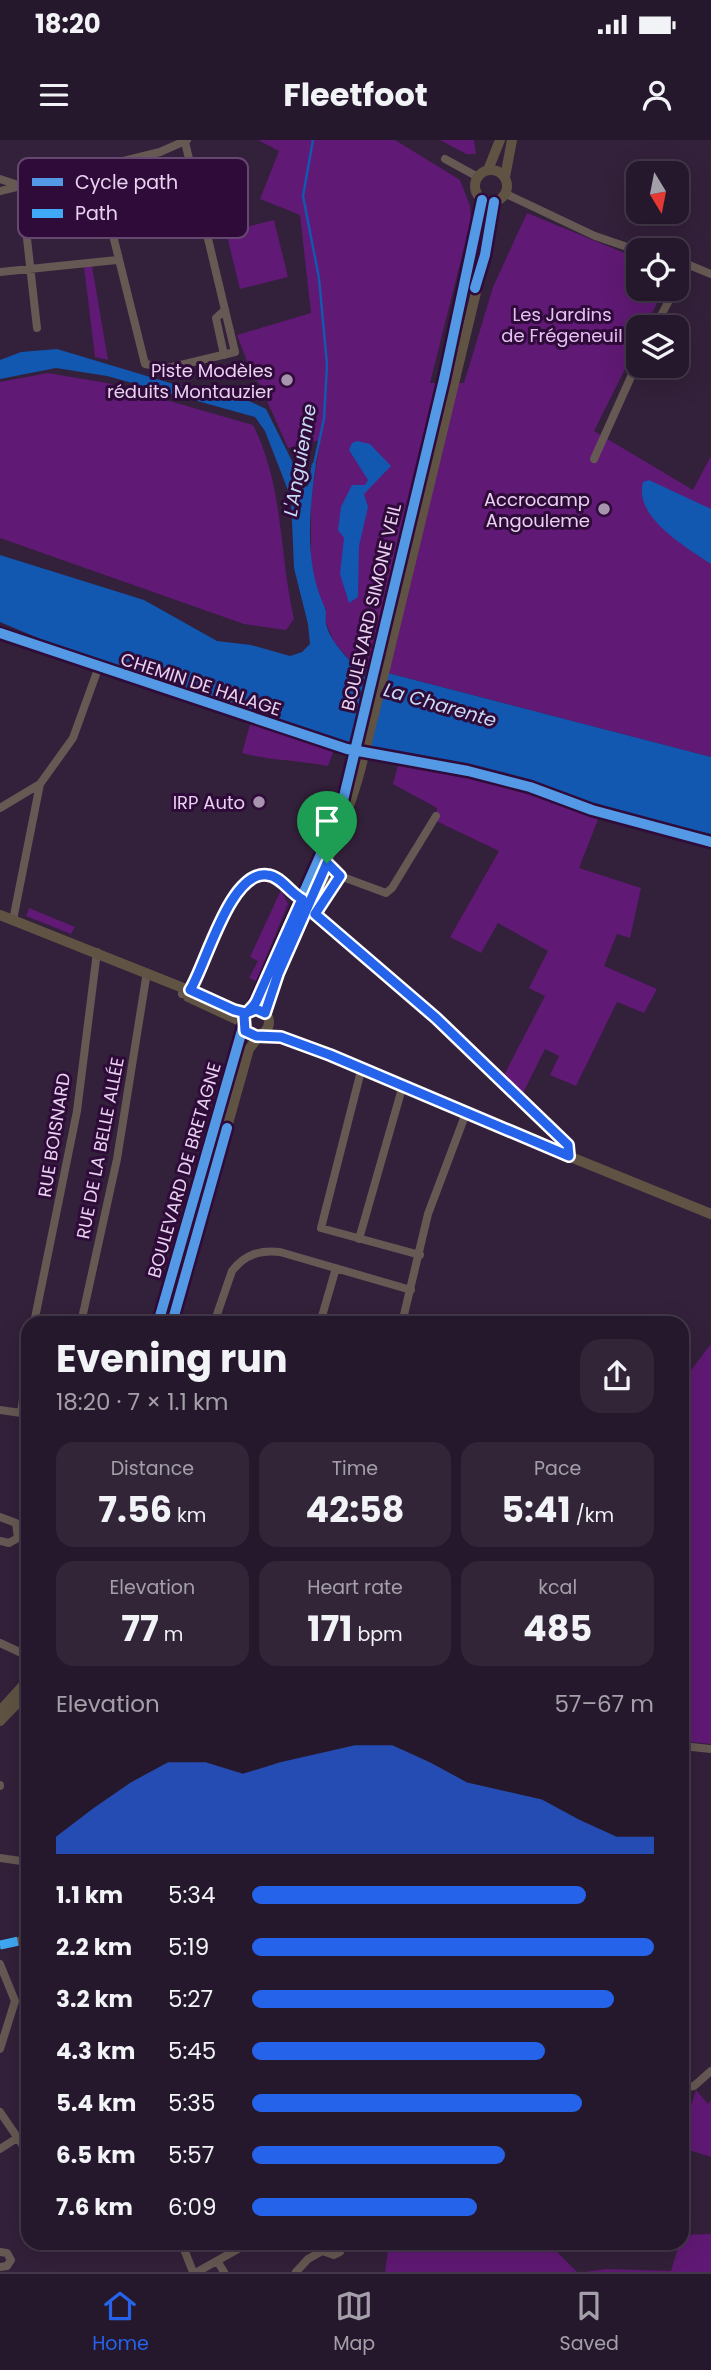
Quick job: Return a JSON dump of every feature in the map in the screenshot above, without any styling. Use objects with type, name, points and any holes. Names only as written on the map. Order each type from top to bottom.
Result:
[{"type":"main road","points":[[500,140],[488,170],[478,177],[476,192],[482,200],[494,202],[506,194],[505,177],[513,140]]},
{"type":"main road","points":[[488,170],[498,171],[505,177]]},
{"type":"main road","name":"BOULEVARD SIMONE VEIL","points":[[382,663],[482,200]]},
{"type":"main road","name":"BOULEVARD SIMONE VEIL","points":[[267,1017],[278,974],[310,914],[317,888],[346,817],[485,255],[494,202]]},
{"type":"main road","name":"BOULEVARD SIMONE VEIL","points":[[246,1018],[302,899],[357,766]]},
{"type":"main road","points":[[0,915],[246,1018],[267,1017],[330,1055]]},
{"type":"main road","points":[[96,953],[146,978],[186,992]]},
{"type":"main road","name":"BOULEVARD DE BRETAGNE","points":[[174,1316],[249,1049],[261,1034],[267,1017]]},
{"type":"main road","points":[[246,1018],[248,1033],[261,1034],[330,1055],[711,1214]]},
{"type":"main road","name":"BOULEVARD DE BRETAGNE","points":[[160,1316],[246,1018]]},
{"type":"main road","points":[[0,1711],[21,1688]]},
{"type":"main road","points":[[0,1721],[21,1699]]},
{"type":"street","points":[[134,158],[160,152],[186,141]]},
{"type":"street","points":[[445,159],[478,177]]},
{"type":"street","points":[[0,179],[18,184]]},
{"type":"street","points":[[0,190],[18,186]]},
{"type":"street","points":[[506,194],[626,247]]},
{"type":"street","points":[[27,238],[37,328]]},
{"type":"street","points":[[112,238],[145,364],[168,368],[235,352],[208,238]]},
{"type":"street","points":[[0,272],[117,260]]},
{"type":"street","points":[[689,265],[711,274]]},
{"type":"street","points":[[594,459],[630,378]]},
{"type":"street","name":"CHEMIN DE HALAGE","points":[[0,633],[98,668],[347,749],[393,759]]},
{"type":"street","points":[[13,920],[40,784],[73,737],[98,668]]},
{"type":"street","points":[[0,808],[40,784]]},
{"type":"street","points":[[327,863],[340,876],[386,893],[393,888],[436,816]]},
{"type":"street","points":[[186,992],[233,897],[246,881],[257,876],[270,875],[302,899]]},
{"type":"street","points":[[317,888],[340,876]]},
{"type":"street","points":[[340,876],[310,914],[436,1018],[568,1145],[569,1156]]},
{"type":"street","name":"RUE BOISNARD","points":[[35,1316],[76,1111],[96,953]]},
{"type":"street","name":"RUE DE LA BELLE ALLÉE","points":[[83,1316],[117,1159],[146,978]]},
{"type":"street","points":[[362,1068],[320,1228],[420,1255]]},
{"type":"street","points":[[359,1239],[403,1086]]},
{"type":"street","points":[[404,1316],[428,1214],[466,1112]]},
{"type":"street","points":[[216,1316],[232,1271],[237,1264],[262,1250],[411,1290]]},
{"type":"street","points":[[322,1316],[336,1268]]},
{"type":"street","points":[[0,1410],[21,1413]]},
{"type":"street","points":[[0,1517],[16,1523],[19,1531],[18,1538],[9,1543],[0,1541]]},
{"type":"street","points":[[0,1643],[21,1654]]},
{"type":"street","points":[[689,1747],[711,1749]]},
{"type":"street","points":[[0,1858],[21,1861]]},
{"type":"street","points":[[0,1945],[21,1940]]},
{"type":"street","points":[[0,1965],[15,2001],[0,2049]]},
{"type":"street","points":[[689,2087],[694,2086],[711,2071]]},
{"type":"street","points":[[0,2112],[21,2143]]},
{"type":"street","points":[[0,2149],[17,2138]]},
{"type":"street","points":[[185,2250],[195,2272],[237,2250]]},
{"type":"street","points":[[296,2272],[319,2250]]},
{"type":"street","points":[[326,2250],[328,2254],[337,2255],[339,2250]]},
{"type":"street","points":[[0,2252],[7,2253],[11,2260],[7,2266],[0,2267]]},
{"type":"street","points":[[218,2262],[224,2272]]},
{"type":"green space","name":"Les Jardins de Frégeneuil","points":[[258,140],[395,140],[460,180],[470,206],[471,220],[430,383],[464,383],[493,287],[527,213],[626,254],[626,301],[658,301],[651,315],[626,315],[626,367],[594,431],[693,490],[711,456],[711,757],[353,664],[334,642],[326,623],[326,609],[319,600],[311,563],[311,501],[320,440],[288,448],[259,383],[253,377],[237,335],[311,313],[300,215],[260,199],[279,151]]},
{"type":"green space","points":[[440,140],[474,140],[476,154],[466,154]]},
{"type":"green space","points":[[274,220],[288,277],[240,289],[227,238],[248,238],[248,226]]},
{"type":"green space","points":[[92,266],[108,360],[95,357],[84,267]]},
{"type":"green space","points":[[48,373],[107,383],[253,425],[263,448],[276,496],[294,619],[286,630],[244,624],[0,538],[0,382]]},
{"type":"green space","points":[[251,721],[335,747],[328,766],[242,753]]},
{"type":"green space","points":[[399,761],[510,783],[599,817],[579,868],[641,888],[630,938],[617,934],[604,966],[657,989],[644,1013],[617,1002],[576,1086],[550,1075],[559,1056],[545,1049],[522,1095],[503,1077],[545,996],[529,988],[548,951],[498,923],[481,953],[450,937],[499,851],[436,821],[437,808],[393,784]]},
{"type":"green space","points":[[281,890],[288,904],[256,981],[249,978],[258,961],[250,957]]},
{"type":"green space","points":[[29,908],[75,927],[71,934],[26,916]]},
{"type":"green space","points":[[243,1047],[224,1130],[169,1316],[164,1316]]},
{"type":"green space","points":[[711,1344],[711,1744],[689,1742],[689,1373]]},
{"type":"green space","points":[[696,2090],[708,2104],[711,2100],[711,2157],[689,2150],[689,2112]]},
{"type":"green space","points":[[711,2234],[711,2272],[585,2272],[606,2269],[671,2271],[677,2250],[689,2250],[689,2235]]},
{"type":"green space","points":[[388,2250],[555,2250],[577,2272],[385,2272]]},
{"type":"water","name":"La Charente","points":[[57,349],[190,389],[249,401],[266,409],[305,487],[308,486],[312,463],[316,464],[310,519],[314,573],[326,610],[326,624],[330,635],[353,664],[711,757],[711,834],[604,808],[514,776],[384,755],[69,651],[0,622],[0,555],[144,600],[217,641],[251,645],[290,656],[302,652],[310,644],[308,624],[294,568],[291,498],[265,431],[255,417],[107,376],[56,368],[0,379],[0,360],[21,352]]},
{"type":"water","points":[[357,441],[370,444],[391,466],[364,494],[368,507],[359,546],[358,597],[349,603],[340,574],[344,538],[338,530],[341,507],[352,485],[365,485],[368,480],[349,450],[352,443]]},
{"type":"water","points":[[649,480],[711,509],[711,564],[676,540],[654,519],[642,495],[643,482]]},
{"type":"waterway","name":"L'Anguienne","points":[[313,140],[303,196],[319,278],[327,365],[324,419],[314,465]]},
{"type":"marked path","points":[[0,1945],[21,1940]]},
{"type":"cycle path","points":[[252,1009],[341,809],[444,379],[482,200]]},
{"type":"cycle path","points":[[475,288],[485,255],[494,202]]},
{"type":"cycle path","points":[[0,633],[347,749],[468,771],[530,787],[592,810],[711,842]]},
{"type":"cycle path","points":[[160,1316],[243,1027]]},
{"type":"cycle path","points":[[174,1316],[227,1128]]},
{"type":"place","name":"Piste Modèles réduits Montauzier","points":[[287,380]]},
{"type":"place","name":"Accrocamp Angouleme","points":[[604,509]]},
{"type":"place","name":"IRP Auto","points":[[259,802]]},
{"type":"route","points":[[327,863],[278,974],[265,1013],[256,1009],[248,1010],[246,1013],[234,1010],[190,990],[239,888],[257,876],[270,875],[302,899],[256,1002],[252,1009],[248,1010],[244,1016],[242,1018],[245,1031],[256,1036],[263,1034],[281,1037],[330,1055],[569,1156],[568,1145],[436,1018],[315,914],[321,901],[340,876],[332,872],[327,863]]}]
